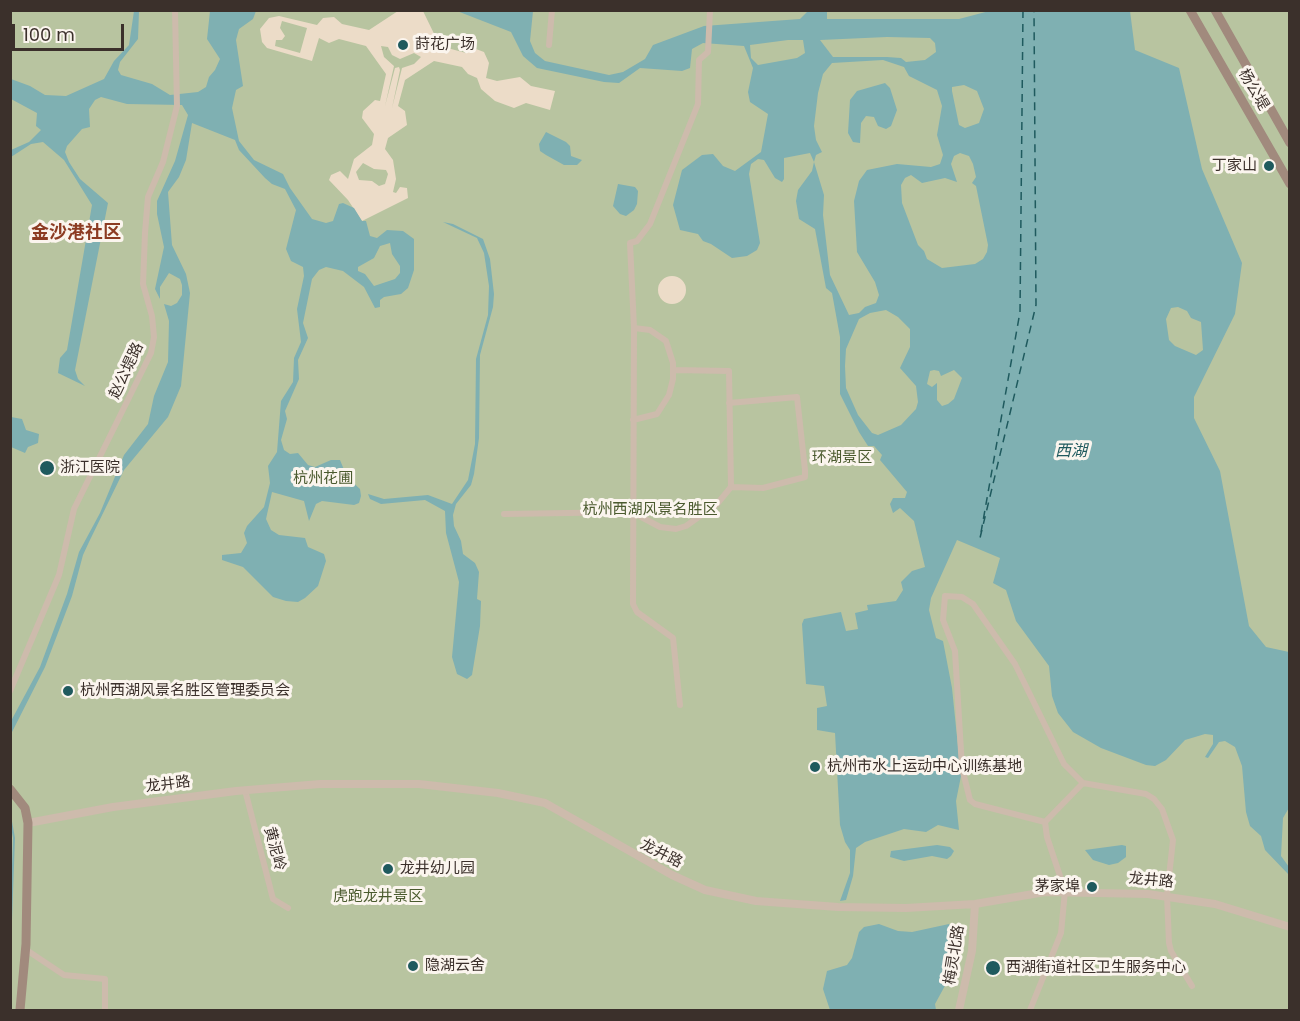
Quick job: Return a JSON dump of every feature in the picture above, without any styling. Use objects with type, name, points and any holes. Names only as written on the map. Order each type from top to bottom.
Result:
[{"type":"main road","name":"杨公堤","points":[[1190,10],[1290,184]]},
{"type":"main road","name":"杨公堤","points":[[1215,10],[1290,143]]},
{"type":"main road","points":[[10,789],[25,808],[28,823],[25,949],[20,1011]]},
{"type":"street","name":"赵公堤路","points":[[10,691],[59,575],[74,509],[151,353],[153,326],[143,284],[143,264],[148,196],[155,175],[163,162],[177,106],[174,10]]},
{"type":"street","points":[[549,45],[552,10]]},
{"type":"street","points":[[680,705],[673,638],[637,612],[633,604],[634,328],[630,243],[637,241],[653,218],[698,104],[699,60],[708,52],[710,10]]},
{"type":"street","points":[[633,420],[649,417],[663,407],[669,395],[673,370],[666,341],[650,330],[634,328]]},
{"type":"street","points":[[504,514],[633,513],[660,527],[676,529],[707,513],[731,488],[729,371],[673,370]]},
{"type":"street","points":[[729,403],[797,397],[805,471],[805,477],[763,488],[731,488]]},
{"type":"street","points":[[1045,822],[975,804],[970,800],[962,768],[955,651],[943,620],[945,596],[962,597],[973,604],[1015,664],[1064,764],[1083,783],[1139,792],[1154,799],[1162,809],[1173,840],[1167,895],[1171,951],[1192,986]]},
{"type":"street","points":[[1045,822],[1083,783]]},
{"type":"street","name":"龙井路","points":[[28,823],[113,807],[245,790],[320,784],[396,784],[498,793],[545,803],[566,812],[652,866],[705,890],[735,897],[838,907],[906,908],[975,904],[1009,897],[1065,891],[1167,895],[1215,904],[1290,927]]},
{"type":"street","name":"黄泥岭","points":[[245,790],[273,898],[288,908]]},
{"type":"street","points":[[1030,1011],[1061,933],[1065,891],[1047,837],[1045,822]]},
{"type":"street","name":"梅灵北路","points":[[959,1011],[972,951],[975,904]]},
{"type":"street","points":[[25,949],[64,975],[105,979],[105,1011]]},
{"type":"green space","name":"环湖景区","points":[[11,11],[1289,11],[1289,1010],[11,1010]]},
{"type":"shaded area","points":[[398,11],[423,11],[440,46],[466,53],[476,49],[484,52],[489,63],[486,78],[497,81],[520,77],[531,86],[555,91],[550,110],[526,103],[514,108],[495,101],[481,89],[477,78],[468,74],[462,67],[434,61],[405,80],[398,106],[405,111],[407,125],[388,138],[385,149],[393,160],[396,179],[393,192],[396,193],[400,187],[407,188],[408,198],[362,221],[348,200],[329,180],[331,175],[340,171],[348,179],[354,159],[372,145],[374,134],[362,118],[363,111],[375,100],[380,101],[386,74],[366,46],[339,39],[329,43],[319,38],[312,61],[267,48],[262,42],[260,29],[269,18],[279,16],[317,25],[323,18],[334,17],[342,24],[369,30]],"holes":[[[282,21],[307,28],[300,53],[275,46],[276,40],[282,40],[285,36],[280,28]],[[381,46],[388,47],[392,55],[400,59],[414,53],[421,57],[414,64],[402,68],[392,108],[400,70],[399,67],[395,68],[385,106],[394,66],[384,57]],[[363,163],[374,169],[386,170],[388,174],[385,184],[379,186],[372,181],[359,180],[356,172]]]},
{"type":"shaded area","points":[[672,276],[682,280],[686,290],[682,300],[672,304],[662,300],[658,290],[662,280]]},
{"type":"water","name":"西湖","points":[[993,10],[1130,11],[1135,50],[1179,68],[1202,169],[1242,263],[1235,314],[1194,397],[1194,418],[1220,471],[1249,626],[1266,647],[1289,652],[1290,806],[1283,818],[1281,856],[1289,867],[1289,875],[1265,850],[1261,836],[1250,826],[1246,812],[1242,766],[1235,747],[1225,741],[1219,742],[1208,758],[1205,757],[1213,744],[1213,735],[1205,734],[1185,740],[1166,760],[1155,766],[1146,765],[1101,748],[1073,732],[1058,713],[1052,696],[1049,666],[1016,621],[1006,590],[993,583],[1000,558],[957,540],[931,598],[929,610],[936,638],[943,641],[952,688],[961,776],[956,801],[959,830],[938,825],[926,832],[904,829],[865,842],[856,848],[853,876],[846,900],[840,901],[850,873],[850,850],[840,825],[835,733],[817,730],[817,708],[827,706],[824,686],[806,684],[802,624],[804,619],[841,612],[846,631],[858,629],[855,613],[868,610],[867,605],[896,601],[903,590],[901,582],[912,571],[925,567],[914,521],[900,508],[893,513],[890,504],[893,498],[905,498],[907,492],[880,460],[882,455],[874,446],[868,446],[840,394],[840,337],[832,293],[826,288],[815,229],[799,219],[796,201],[798,190],[812,171],[814,162],[810,153],[784,158],[782,182],[775,178],[764,160],[758,159],[751,164],[749,174],[760,243],[757,250],[747,256],[732,258],[703,241],[698,234],[680,230],[673,205],[682,170],[702,155],[713,154],[723,166],[735,171],[761,152],[768,114],[750,102],[748,92],[753,68],[744,46],[703,43],[692,49],[690,68],[682,71],[640,68],[619,83],[604,82],[537,68],[523,56],[511,32],[457,11],[533,11],[530,41],[535,53],[545,61],[609,75],[623,72],[645,59],[653,45],[704,26],[800,19],[808,11],[827,11],[827,19],[959,19]],"holes":[[[930,38],[935,43],[936,52],[925,60],[906,62],[901,58],[887,57],[833,57],[820,40]],[[803,40],[805,53],[797,58],[758,65],[751,58],[750,45]],[[883,60],[904,67],[909,76],[937,90],[942,106],[937,135],[943,155],[940,164],[931,167],[897,164],[867,170],[859,181],[854,201],[857,252],[875,282],[879,295],[876,303],[865,307],[859,313],[849,315],[830,275],[823,215],[824,195],[814,162],[816,155],[822,152],[816,140],[814,126],[818,93],[823,74],[832,63]],[[964,85],[977,91],[984,109],[979,123],[965,128],[959,125],[952,87]],[[960,153],[969,156],[973,164],[976,177],[972,183],[976,186],[988,245],[983,259],[975,264],[942,268],[927,259],[924,251],[918,245],[902,203],[901,185],[905,178],[911,175],[922,183],[945,178],[957,182],[951,164],[954,156]],[[1178,307],[1187,311],[1191,318],[1201,322],[1203,350],[1196,355],[1175,346],[1169,340],[1166,319],[1171,308]],[[886,310],[898,317],[910,329],[910,347],[900,368],[916,386],[918,402],[916,409],[901,425],[878,435],[872,433],[858,415],[846,388],[846,349],[859,319],[870,313]],[[934,370],[939,371],[941,376],[954,370],[962,378],[954,399],[942,406],[937,400],[937,383],[932,387],[927,384],[930,371]]]},
{"type":"water","points":[[134,11],[139,11],[138,39],[120,62],[118,70],[121,75],[152,84],[170,95],[198,92],[206,87],[220,59],[207,39],[210,11],[256,11],[253,19],[239,29],[236,40],[243,86],[236,90],[232,108],[239,141],[254,160],[283,174],[312,219],[326,223],[333,221],[339,204],[343,203],[354,208],[362,221],[366,221],[370,236],[377,238],[387,230],[403,231],[414,239],[414,270],[408,288],[401,294],[384,297],[380,300],[380,307],[375,308],[364,287],[343,271],[326,267],[319,270],[312,279],[303,323],[308,338],[298,360],[299,379],[285,411],[287,419],[281,440],[284,450],[290,454],[298,453],[308,465],[315,467],[331,460],[340,460],[347,477],[360,489],[361,496],[359,503],[354,505],[322,501],[316,504],[309,521],[304,501],[272,492],[266,519],[271,530],[279,535],[305,538],[308,547],[324,554],[326,561],[318,586],[305,598],[298,602],[273,597],[243,567],[222,560],[222,555],[241,553],[247,543],[244,533],[247,526],[264,507],[270,483],[268,466],[277,452],[281,401],[293,382],[294,358],[301,342],[297,309],[304,276],[303,267],[291,261],[286,249],[296,210],[285,189],[272,184],[265,178],[239,150],[235,140],[192,123],[186,160],[179,177],[168,192],[172,245],[186,274],[190,293],[181,386],[168,417],[124,470],[83,555],[72,596],[45,667],[11,734],[11,721],[40,667],[67,594],[79,552],[100,513],[124,455],[148,424],[154,396],[168,362],[169,321],[164,304],[171,306],[177,303],[182,295],[182,285],[180,279],[169,273],[160,287],[160,299],[155,289],[164,247],[157,214],[157,201],[175,161],[188,115],[182,105],[127,104],[101,97],[95,100],[89,109],[90,127],[82,129],[67,146],[65,152],[80,179],[108,203],[75,370],[78,379],[85,386],[58,373],[60,358],[67,350],[92,205],[64,160],[43,142],[31,144],[11,157],[11,150],[29,142],[41,130],[36,126],[37,113],[11,99],[11,79],[45,95],[66,96],[104,79],[114,61],[129,45]],"holes":[[[390,243],[392,254],[400,266],[400,273],[395,279],[374,286],[365,274],[358,271],[358,267],[374,258],[380,246]]]},
{"type":"water","points":[[885,83],[890,88],[897,110],[891,126],[886,129],[878,126],[874,117],[866,116],[861,123],[860,143],[853,142],[848,133],[850,100],[857,91]]},
{"type":"water","points":[[546,132],[566,142],[570,146],[571,156],[582,160],[577,165],[564,165],[540,151],[539,144]]},
{"type":"water","points":[[618,184],[635,187],[638,191],[637,204],[634,210],[626,216],[620,214],[613,206]]},
{"type":"water","points":[[443,222],[453,224],[483,239],[490,259],[494,294],[493,307],[480,355],[479,438],[474,474],[471,485],[456,504],[453,515],[463,554],[475,563],[479,572],[477,599],[481,601],[480,626],[472,675],[467,679],[457,674],[452,657],[459,582],[446,533],[445,511],[425,500],[381,504],[370,499],[368,494],[384,499],[428,495],[452,504],[468,480],[475,444],[476,359],[488,315],[489,286],[484,253],[477,238]]},
{"type":"water","points":[[11,417],[22,419],[26,430],[39,434],[38,443],[28,447],[25,453],[11,447]]},
{"type":"water","points":[[937,845],[950,847],[954,851],[947,859],[932,856],[904,861],[890,857],[891,851]]},
{"type":"water","points":[[1126,846],[1126,857],[1118,863],[1109,865],[1093,860],[1085,850]]},
{"type":"water","points":[[879,924],[898,931],[912,932],[949,924],[956,931],[959,941],[958,950],[951,959],[947,982],[935,1004],[936,1010],[830,1010],[823,989],[827,971],[847,965],[852,958],[859,932],[864,927]]},
{"type":"waterway","points":[[10,816],[14,838],[10,948]]},
{"type":"ferry route","points":[[1023,10],[1020,312],[980,538],[1036,305],[1034,10]]},
{"type":"place","name":"莳花广场","points":[[403,45]]},
{"type":"place","name":"丁家山","points":[[1269,166]]},
{"type":"place","name":"浙江医院","points":[[47,468]]},
{"type":"place","name":"杭州西湖风景名胜区管理委员会","points":[[68,691]]},
{"type":"place","name":"杭州市水上运动中心训练基地","points":[[815,767]]},
{"type":"place","name":"龙井幼儿园","points":[[388,869]]},
{"type":"place","name":"茅家埠","points":[[1092,887]]},
{"type":"place","name":"隐湖云舍","points":[[413,966]]},
{"type":"place","name":"西湖街道社区卫生服务中心","points":[[993,968]]},
{"type":"district","name":"金沙港社区","points":[[76,233]]},
{"type":"park label","name":"杭州花圃","points":[[323,479]]},
{"type":"park label","name":"杭州西湖风景名胜区","points":[[650,510]]},
{"type":"park label","name":"虎跑龙井景区","points":[[378,897]]}]
